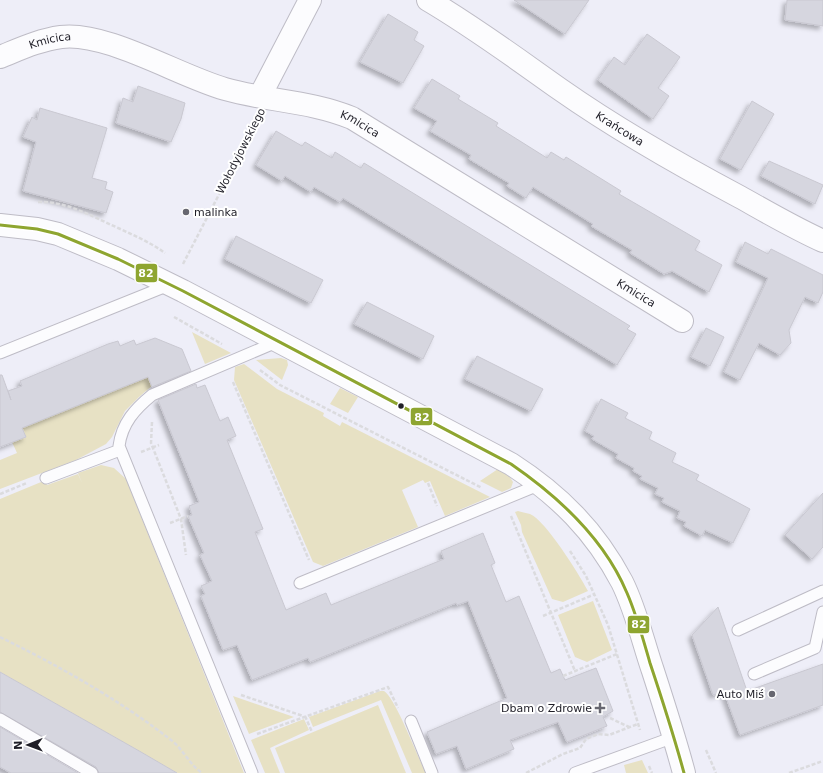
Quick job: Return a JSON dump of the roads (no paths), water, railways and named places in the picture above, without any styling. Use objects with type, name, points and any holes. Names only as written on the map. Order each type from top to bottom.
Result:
[{"type":"street","name":"Wołodyjowskiego","points":[[264,97],[310,0]]},
{"type":"street","name":"Krańcowa","points":[[428,0],[501,46],[560,89],[619,129],[670,160],[773,216],[823,240]]},
{"type":"street","name":"Kmicica","points":[[0,57],[41,42],[62,37],[99,41],[121,48],[224,89],[311,104],[334,110],[352,118],[682,321]]},
{"type":"street","points":[[0,225],[37,229],[58,234],[175,277],[279,341],[511,464],[560,499],[593,536],[607,556],[622,583],[634,613],[684,773]]},
{"type":"lane","points":[[0,353],[175,277]]},
{"type":"lane","points":[[252,773],[120,450],[120,437],[129,417],[137,407],[154,394],[279,341]]},
{"type":"lane","points":[[46,478],[120,450]]},
{"type":"lane","points":[[300,583],[541,484]]},
{"type":"lane","points":[[738,630],[823,591]]},
{"type":"lane","points":[[754,674],[815,648],[823,612]]},
{"type":"lane","points":[[0,719],[92,773]]},
{"type":"lane","points":[[411,721],[432,773]]},
{"type":"lane","points":[[575,773],[674,737]]},
{"type":"place","name":"malinka","points":[[186,212]]},
{"type":"place","name":"Auto Miś","points":[[772,694]]},
{"type":"place","name":"Dbam o Zdrowie","points":[[600,708]]}]
